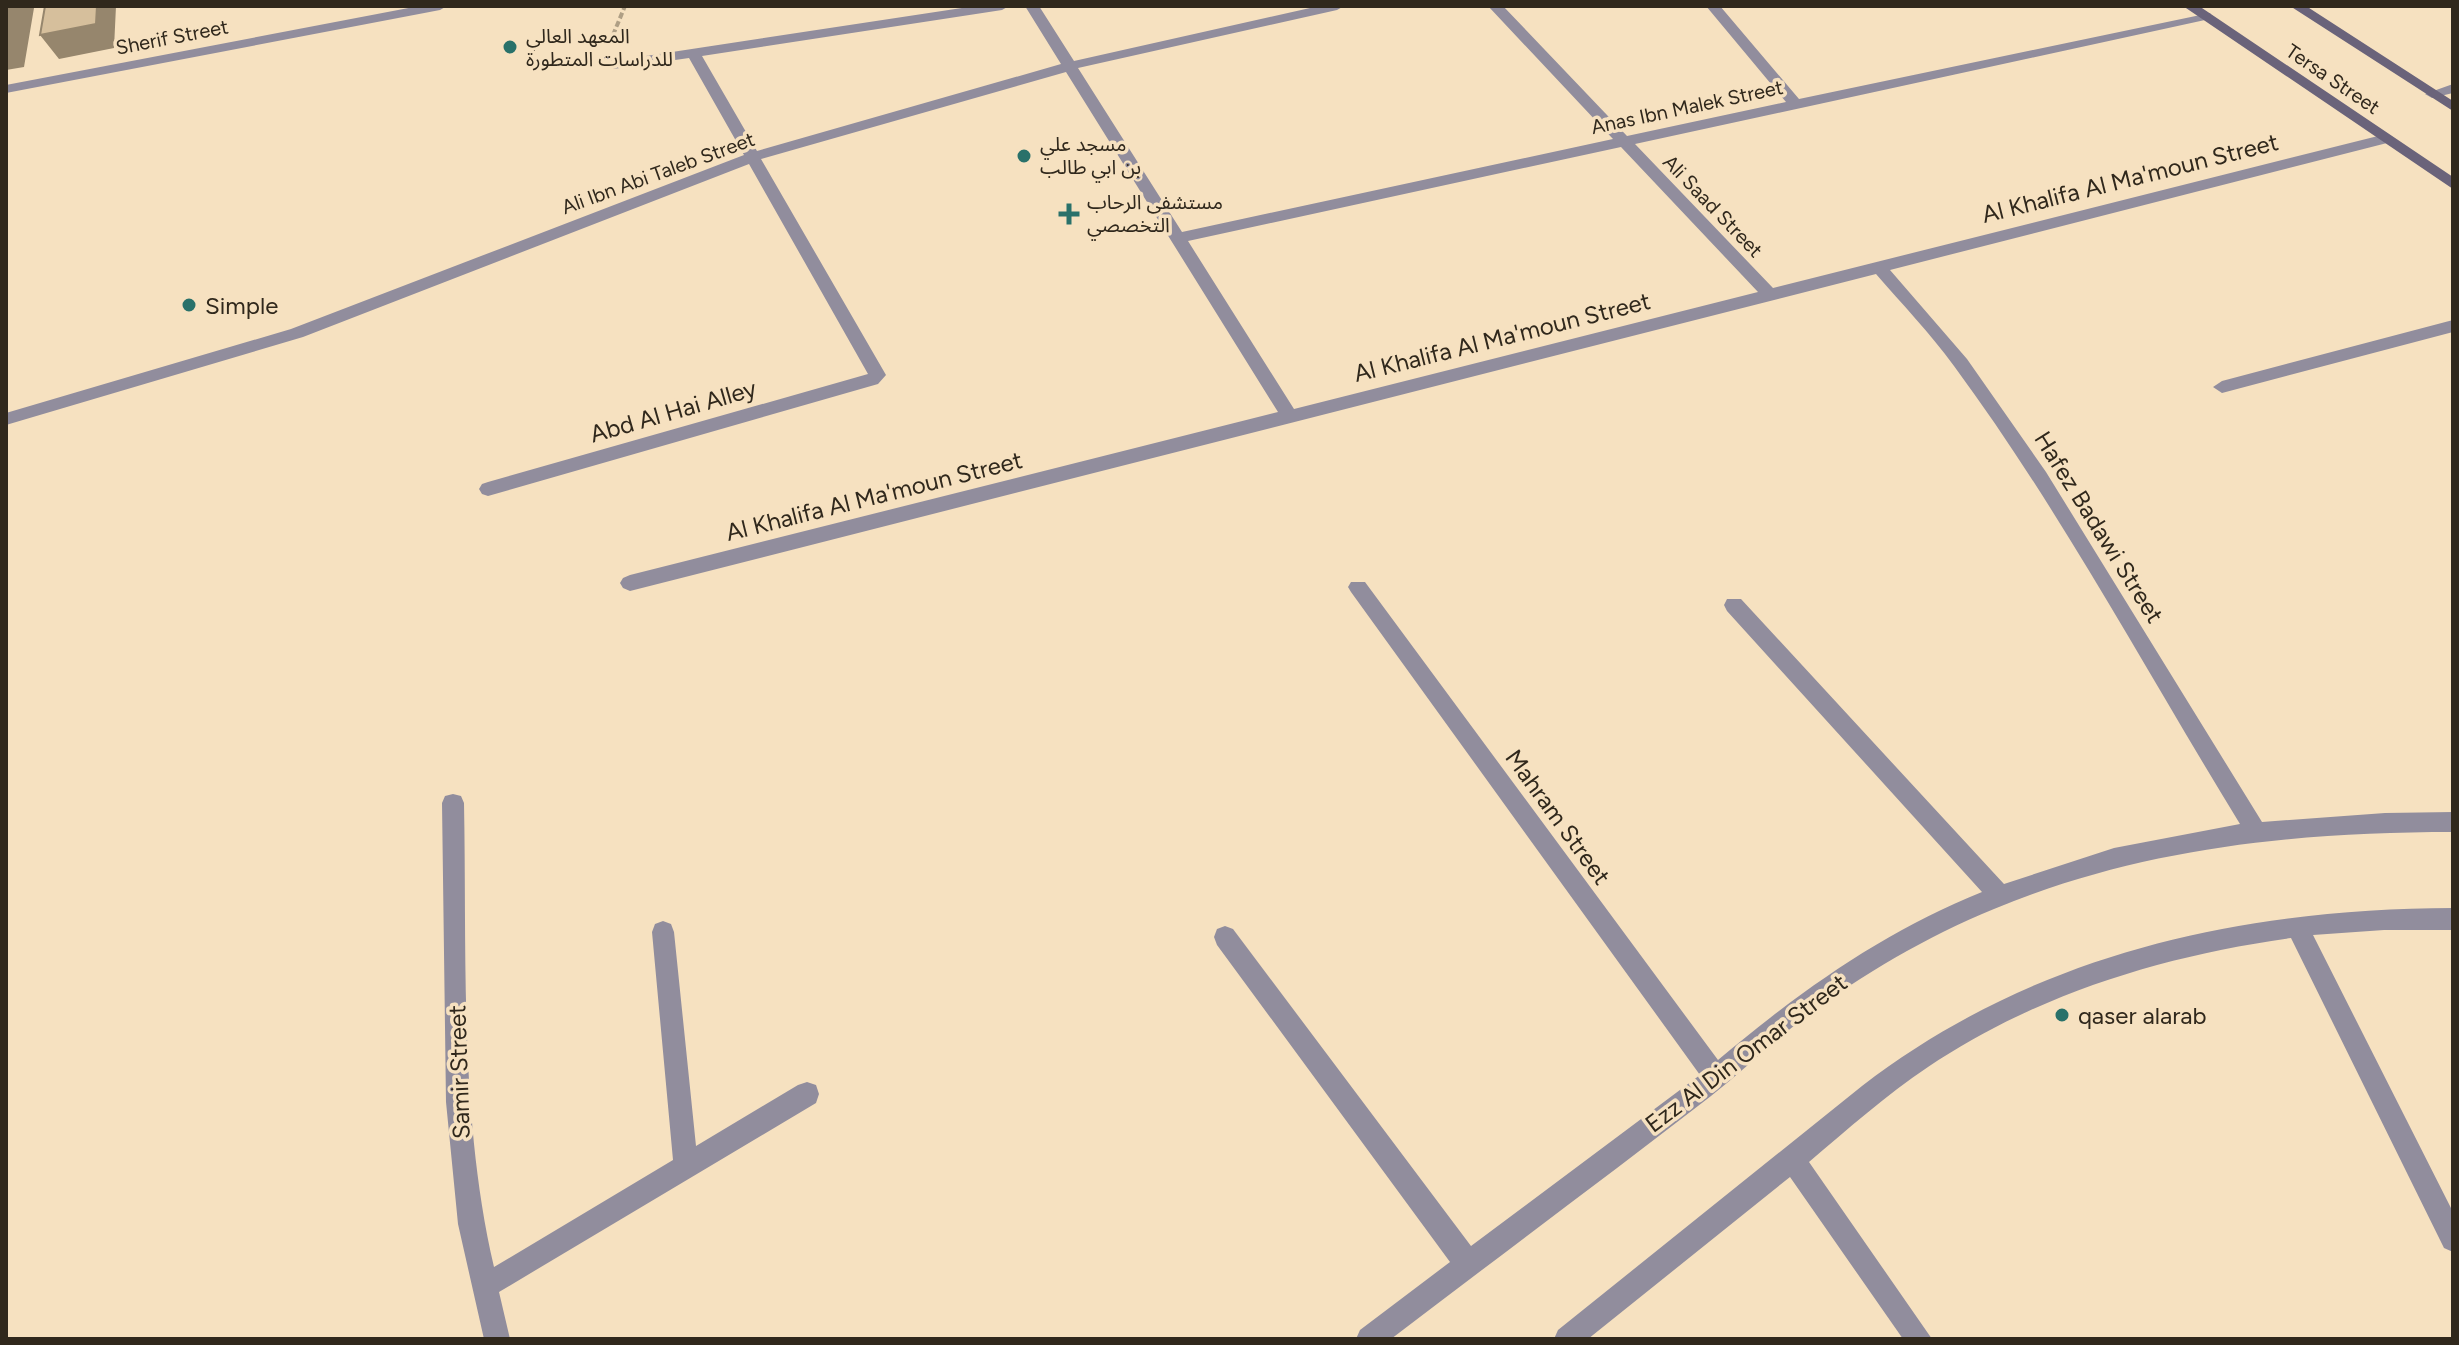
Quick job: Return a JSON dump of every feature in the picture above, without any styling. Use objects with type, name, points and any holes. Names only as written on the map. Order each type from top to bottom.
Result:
[{"type":"main road","name":"Tersa Street","points":[[2190,6],[2453,184]]},
{"type":"main road","name":"Tersa Street","points":[[2297,6],[2453,107]]},
{"type":"street","name":"Sherif Street","points":[[6,89],[440,6]]},
{"type":"street","points":[[603,60],[613,65],[1002,6]]},
{"type":"street","points":[[1032,6],[1289,415]]},
{"type":"street","name":"Ali Ibn Abi Taleb Street","points":[[6,419],[297,333],[753,157],[1070,66],[1337,6]]},
{"type":"street","name":"Ali Saad Street","points":[[1495,6],[1769,294]]},
{"type":"street","points":[[1713,6],[1795,104]]},
{"type":"street","name":"Anas Ibn Malek Street","points":[[1178,238],[2205,16]]},
{"type":"street","points":[[693,53],[753,157]]},
{"type":"street","points":[[2432,94],[2453,88]]},
{"type":"street","name":"Al Khalifa Al Ma'moun Street","points":[[630,583],[2386,139]]},
{"type":"street","name":"Abd Al Hai Alley","points":[[488,489],[872,380],[877,372],[753,157]]},
{"type":"street","name":"Hafez Badawi Street","points":[[1878,266],[1959,360],[2064,513],[2131,621],[2190,727],[2256,831]]},
{"type":"street","points":[[2222,387],[2453,326]]},
{"type":"street","name":"Mahram Street","points":[[1358,587],[1716,1077]]},
{"type":"street","points":[[1734,605],[2000,896]]},
{"type":"street","name":"Samir Street","points":[[453,803],[458,1102],[471,1224],[497,1339]]},
{"type":"street","name":"Ezz Al Din Omar Street","points":[[1369,1339],[1716,1077],[1783,1020],[1853,972],[1925,931],[2000,896],[2081,867],[2167,845],[2324,824],[2453,822]]},
{"type":"street","points":[[1567,1339],[1857,1104],[1924,1056],[2007,1010],[2065,984],[2140,958],[2218,939],[2297,926],[2365,920],[2453,919]]},
{"type":"street","points":[[2297,926],[2453,1239]]},
{"type":"street","points":[[663,932],[686,1167]]},
{"type":"street","points":[[1225,937],[1468,1264]]},
{"type":"street","points":[[484,1287],[807,1094]]},
{"type":"street","points":[[1792,1159],[1919,1339]]},
{"type":"building","points":[[45,6],[97,6],[96,24],[40,35]]},
{"type":"place","name":"المعهد العالي للدراسات المتطورة","points":[[510,47]]},
{"type":"place","name":"مسجد علي بن ابي طالب","points":[[1024,156]]},
{"type":"place","name":"مستشفى الرحاب التخصصي","points":[[1069,214]]},
{"type":"place","name":"Simple","points":[[189,305]]},
{"type":"place","name":"qaser alarab","points":[[2062,1015]]}]
